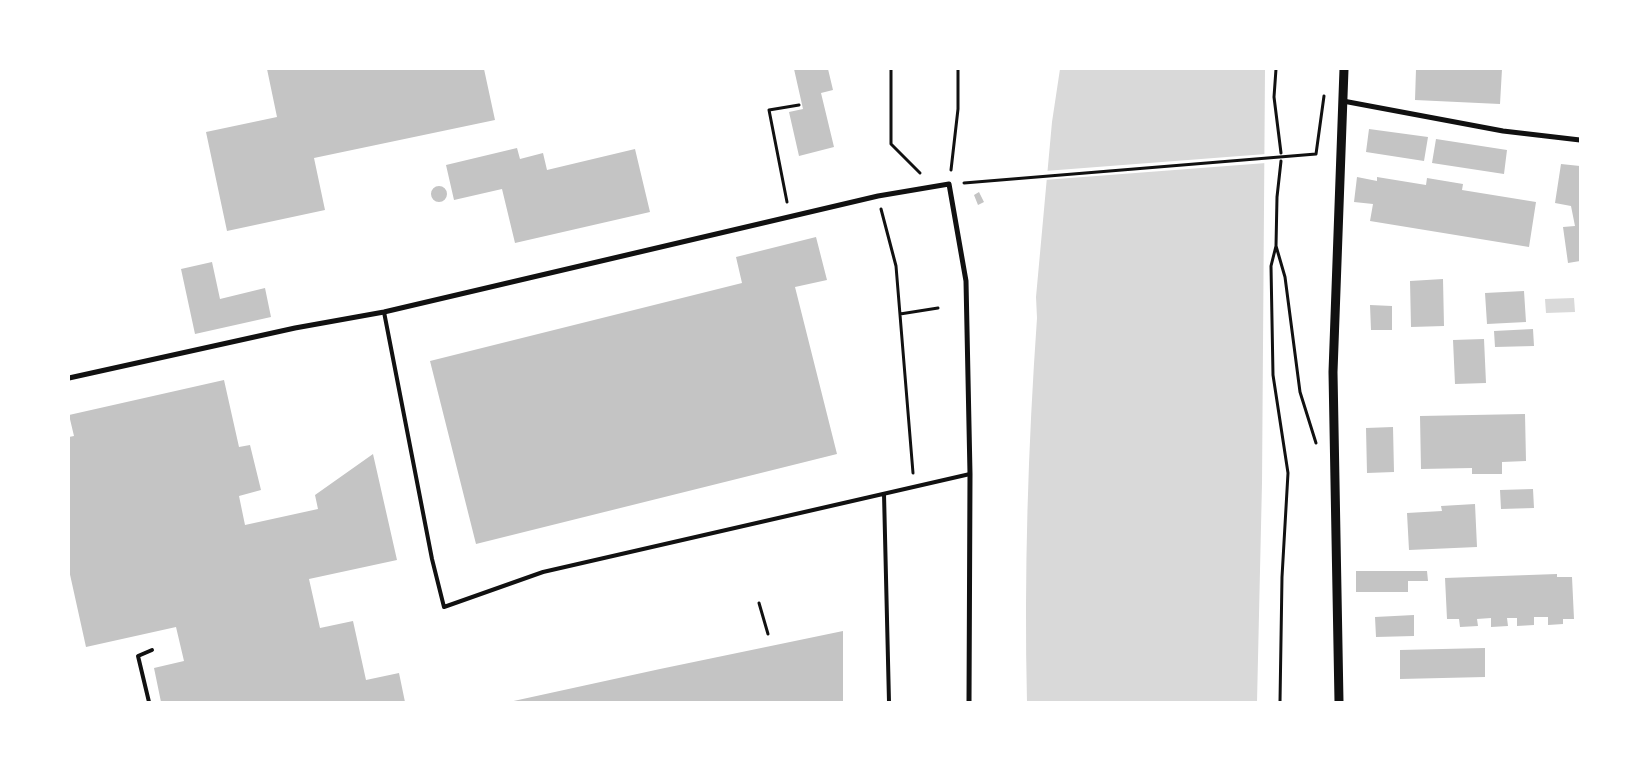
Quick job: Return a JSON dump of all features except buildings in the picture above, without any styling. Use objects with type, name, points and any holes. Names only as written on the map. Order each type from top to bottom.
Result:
[{"type":"street","points":[[1339,702],[1333,372],[1344,69]]},
{"type":"street","points":[[1343,100],[1503,131],[1580,140]]},
{"type":"street","points":[[69,378],[295,328],[384,312],[878,196],[949,184],[966,281],[970,474],[968,702]]},
{"type":"lane","points":[[384,312],[432,559],[444,608],[544,572],[970,474]]},
{"type":"lane","points":[[884,494],[889,702]]},
{"type":"lane","points":[[149,702],[138,656],[152,650]]},
{"type":"path","points":[[891,69],[891,144],[934,186]]},
{"type":"path","points":[[958,69],[958,109],[949,184],[1316,154],[1326,87]]},
{"type":"path","points":[[1276,69],[1274,97],[1281,152]]},
{"type":"path","points":[[788,217],[768,110],[799,105]]},
{"type":"path","points":[[1280,702],[1282,577],[1288,474],[1273,375],[1272,266],[1276,246],[1277,198],[1281,161]]},
{"type":"path","points":[[878,196],[896,266],[914,487]]},
{"type":"path","points":[[1276,246],[1285,277],[1300,392],[1318,452]]},
{"type":"path","points":[[900,314],[938,308]]},
{"type":"path","points":[[759,603],[768,634]]},
{"type":"shaded area","points":[[1060,69],[1265,69],[1262,483],[1257,702],[1027,702],[1028,510],[1037,318],[1036,297],[1052,122]]},
{"type":"shaded area","points":[[1574,298],[1575,312],[1546,313],[1545,299]]},
{"type":"pier","points":[[1266,154],[1266,163],[1044,180],[1045,171]]}]
